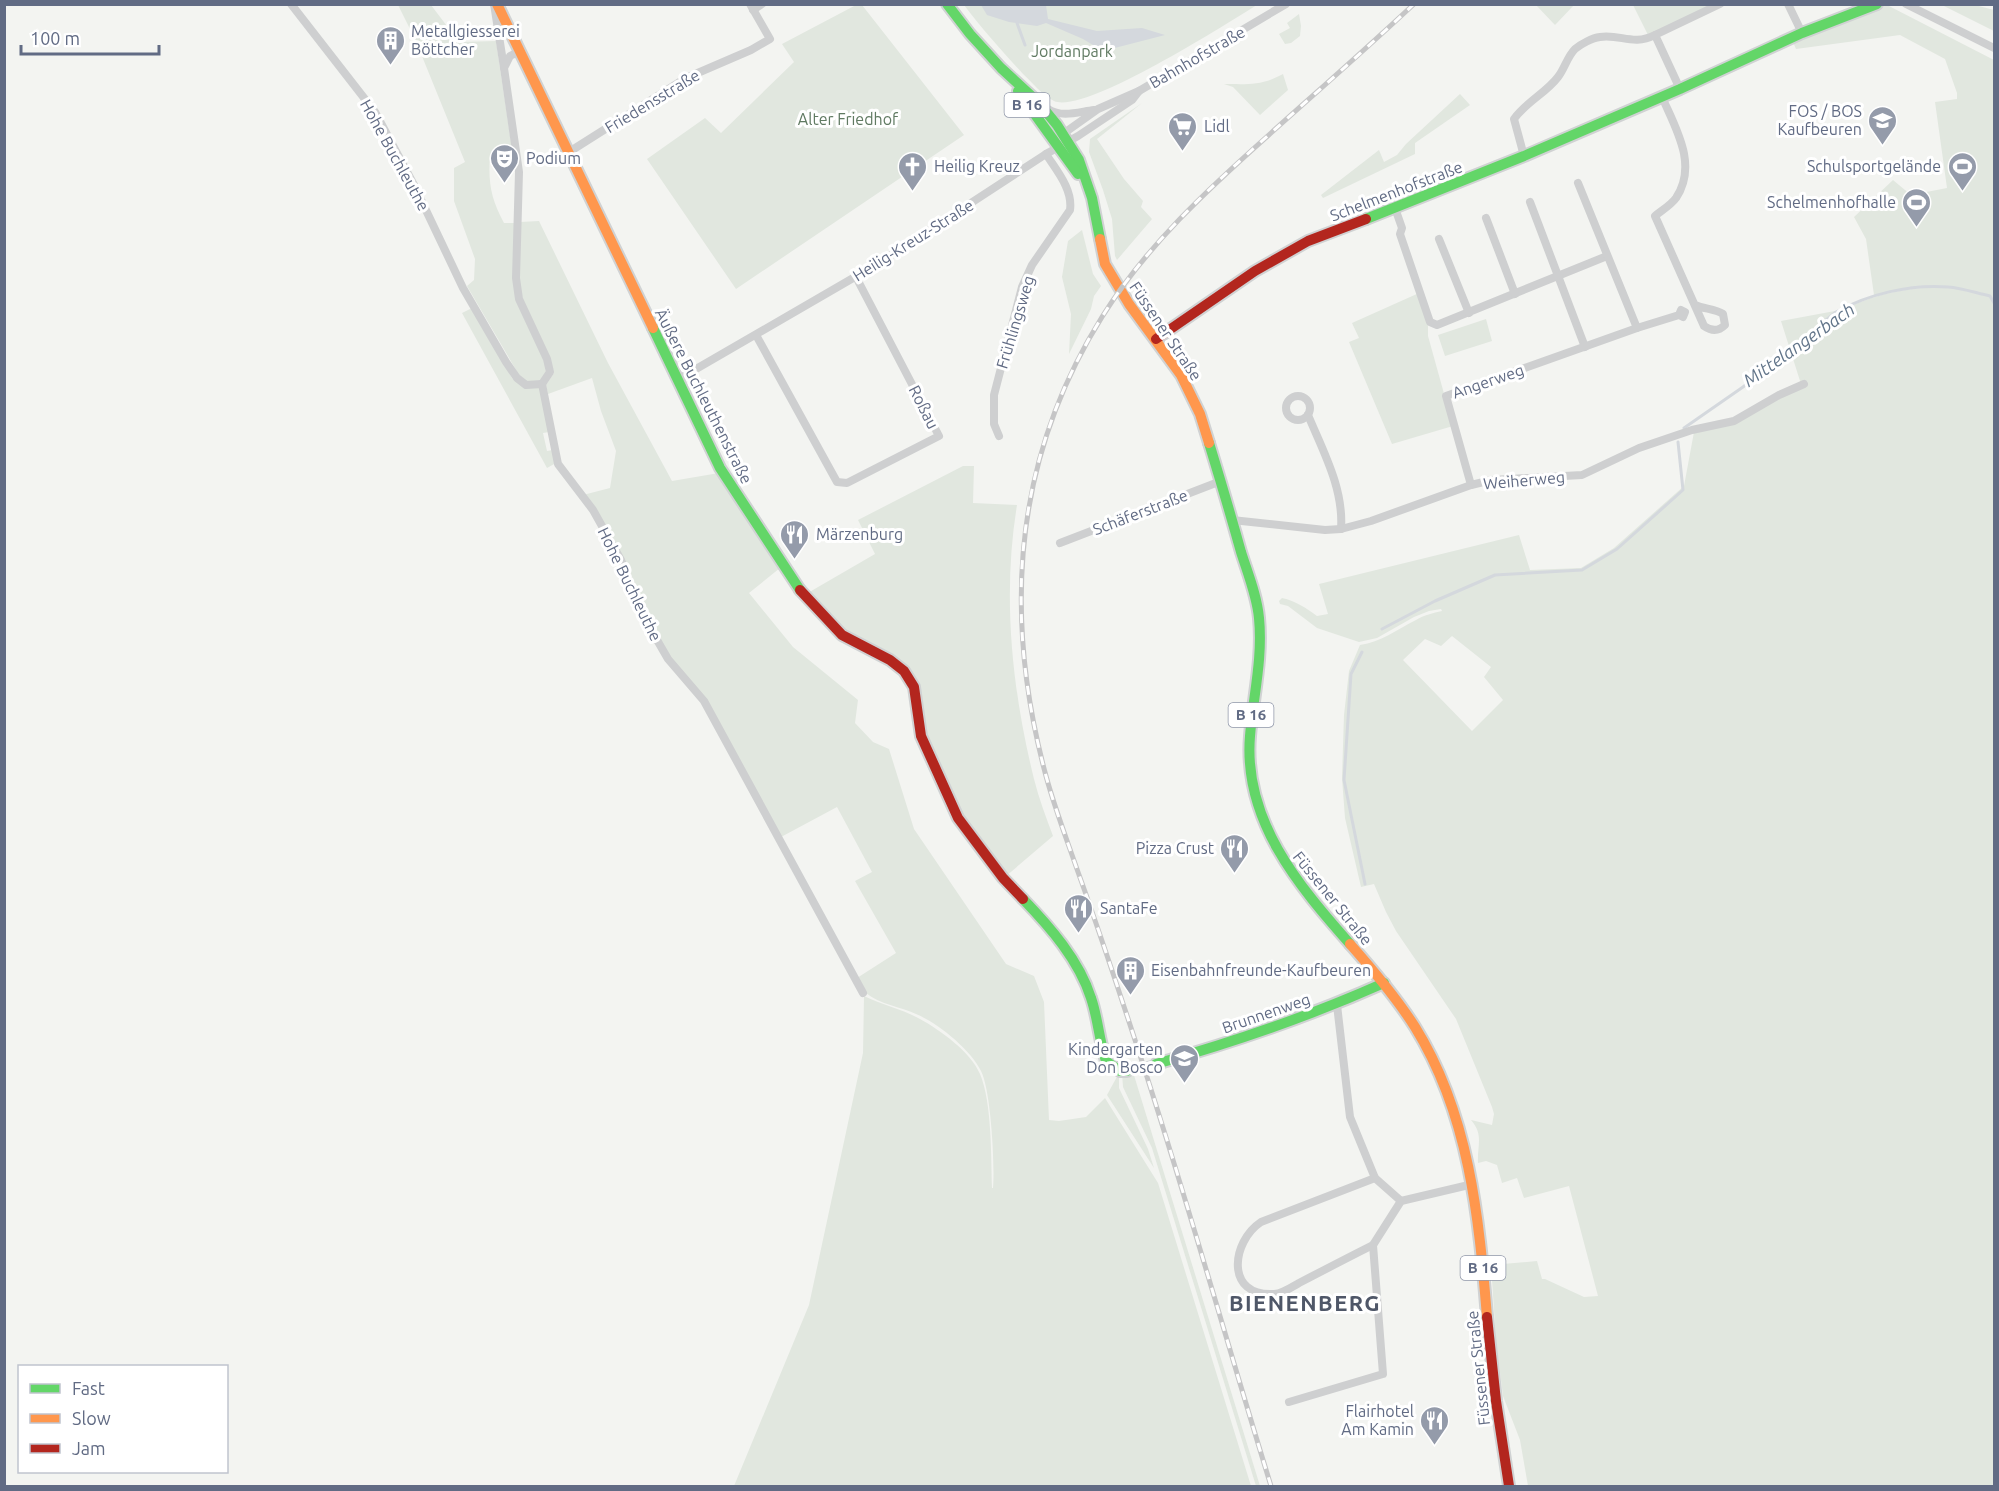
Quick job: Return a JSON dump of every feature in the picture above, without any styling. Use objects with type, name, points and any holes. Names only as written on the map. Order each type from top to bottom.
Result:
[{"type":"street","name":"Hohe Buchleuthe","points":[[291,4],[375,112],[414,185],[463,288],[506,362],[517,378],[526,385],[542,384],[558,464],[599,520],[621,560],[642,614],[668,659],[704,701],[863,993]]},
{"type":"street","points":[[496,4],[519,172],[516,278],[519,299],[547,359],[550,372],[542,384]]},
{"type":"street","name":"Äußere Buchleuthenstraße","points":[[496,4],[720,468],[803,595],[842,635],[890,660],[904,671],[914,687],[921,736],[958,818],[1003,878],[1052,930],[1085,981],[1092,1000],[1106,1061],[1120,1071],[1127,1071]]},
{"type":"street","points":[[751,7],[762,4]]},
{"type":"street","name":"B 16","points":[[947,4],[1062,141]]},
{"type":"street","name":"Bahnhofstraße","points":[[1039,103],[1053,112],[1062,114],[1098,109],[1139,91],[1286,4]]},
{"type":"street","points":[[1524,156],[1514,119],[1558,77],[1576,48],[1600,36],[1646,39],[1720,4]]},
{"type":"street","points":[[1788,4],[1802,33]]},
{"type":"street","name":"Schelmenhofstraße","points":[[1156,339],[1255,271],[1308,241],[1524,156],[1662,97],[1802,33],[1877,4]]},
{"type":"street","points":[[1906,4],[1995,48]]},
{"type":"street","name":"Friedensstraße","points":[[569,152],[686,78],[751,50],[770,39],[751,7]]},
{"type":"street","points":[[1655,35],[1680,89]]},
{"type":"street","points":[[504,68],[510,56],[520,51]]},
{"type":"street","name":"B 16","points":[[1001,68],[1039,103],[1062,141]]},
{"type":"street","name":"Bahnhofstraße","points":[[1062,141],[1132,100],[1139,91]]},
{"type":"street","points":[[1662,97],[1685,151],[1686,165],[1684,183],[1675,200],[1655,216],[1695,305]]},
{"type":"street","name":"Bahnhofstraße","points":[[1047,153],[1098,109]]},
{"type":"street","name":"Füssener Straße","points":[[1062,141],[1079,160],[1092,198],[1105,264],[1129,304],[1181,375],[1200,414],[1221,481],[1260,619],[1260,664],[1248,740],[1249,768],[1258,808],[1272,841],[1291,872],[1384,983],[1409,1018],[1436,1066],[1456,1116],[1473,1184],[1495,1395],[1509,1486]]},
{"type":"street","name":"Heilig-Kreuz-Straße","points":[[676,380],[856,277],[1047,153]]},
{"type":"street","name":"Frühlingsweg","points":[[999,436],[994,424],[994,395],[1022,287],[1032,265],[1070,210],[1071,201],[1063,181],[1047,153]]},
{"type":"street","points":[[1578,183],[1637,328]]},
{"type":"street","points":[[1530,202],[1585,347]]},
{"type":"street","points":[[1395,208],[1402,228],[1400,234],[1430,322],[1437,325],[1607,256]]},
{"type":"street","points":[[1486,218],[1515,294]]},
{"type":"street","points":[[1439,239],[1469,313]]},
{"type":"street","name":"Roßau","points":[[756,335],[837,482],[847,483],[939,436],[856,277]]},
{"type":"street","name":"Angerweg","points":[[1471,485],[1446,396],[1679,315]]},
{"type":"street","name":"Weiherweg","points":[[1232,520],[1325,530],[1341,529],[1492,480],[1582,476],[1639,448],[1692,430],[1734,421],[1779,395],[1804,384]]},
{"type":"street","points":[[1308,415],[1333,475],[1342,514],[1341,529]]},
{"type":"street","name":"Schäferstraße","points":[[1060,543],[1221,481]]},
{"type":"street","name":"Brunnenweg","points":[[1156,1064],[1201,1052],[1338,1005],[1384,983]]},
{"type":"street","points":[[1338,1005],[1350,1117],[1375,1178],[1401,1202]]},
{"type":"street","points":[[1375,1178],[1261,1221],[1251,1228],[1242,1245],[1237,1267],[1239,1277],[1245,1287],[1255,1292],[1276,1295],[1373,1245],[1401,1202],[1473,1184]]},
{"type":"street","points":[[1288,1402],[1383,1374],[1373,1245]]},
{"type":"green space","points":[[398,5],[431,5],[459,42],[496,41],[512,149],[490,155],[490,182],[493,198],[504,223],[515,223],[514,279],[545,361],[546,372],[540,381],[527,382],[519,375],[467,286],[474,280],[475,259],[454,201],[454,168],[465,162],[415,39]]},
{"type":"green space","name":"Alter Friedhof","points":[[856,5],[862,5],[964,135],[736,289],[647,159],[705,118],[721,133],[794,62],[782,44]]},
{"type":"green space","name":"Jordanpark","points":[[964,5],[1257,5],[1123,82],[1094,95],[1070,102],[1054,101],[1042,92],[1000,49]]},
{"type":"green space","points":[[1536,5],[1574,5],[1555,25]]},
{"type":"green space","points":[[1633,5],[1713,5],[1648,35]]},
{"type":"green space","points":[[1887,5],[1994,60],[1994,1486],[1528,1486],[1520,1440],[1503,1396],[1496,1340],[1491,1265],[1537,1261],[1542,1279],[1584,1297],[1598,1296],[1569,1186],[1524,1198],[1517,1178],[1502,1183],[1497,1165],[1486,1161],[1478,1163],[1479,1135],[1471,1120],[1492,1125],[1494,1114],[1492,1107],[1456,1019],[1396,931],[1374,884],[1361,887],[1345,818],[1342,778],[1344,715],[1349,671],[1360,645],[1382,638],[1422,617],[1442,611],[1441,609],[1429,611],[1377,638],[1359,642],[1317,628],[1288,606],[1280,604],[1279,601],[1282,598],[1292,601],[1317,616],[1328,614],[1319,584],[1519,535],[1530,570],[1581,568],[1614,548],[1684,486],[1694,432],[1735,423],[1801,384],[1781,321],[1835,311],[1837,313],[1877,296],[1920,288],[1959,289],[1990,296],[1950,286],[1920,287],[1874,295],[1866,239],[1854,217],[1893,180],[1911,195],[1947,188],[1935,102],[1957,99],[1957,93],[1945,59],[1900,35],[1796,49],[1792,40]],"holes":[[[1452,636],[1491,667],[1484,677],[1503,700],[1472,731],[1403,660],[1425,639],[1441,646]]]},
{"type":"green space","points":[[1942,5],[1975,5],[1994,10],[1994,31]]},
{"type":"green space","points":[[1299,14],[1300,36],[1291,43],[1285,44],[1279,34],[1290,28],[1287,23]]},
{"type":"green space","points":[[1283,74],[1288,90],[1260,115],[1233,87],[1224,84],[1261,82]]},
{"type":"green space","points":[[1460,94],[1470,105],[1415,143],[1415,154],[1323,198],[1321,195],[1379,150],[1384,162],[1397,155]]},
{"type":"green space","points":[[1142,103],[1097,139],[1124,179],[1143,201],[1141,207],[1152,219],[1117,260],[1112,219],[1089,152],[1090,139]]},
{"type":"green space","points":[[539,221],[608,363],[672,481],[719,473],[780,568],[749,593],[793,647],[858,700],[855,723],[873,742],[889,749],[914,829],[1006,964],[1034,976],[1044,1002],[1049,1120],[1059,1121],[1086,1117],[1105,1098],[1158,1183],[1251,1486],[734,1486],[809,1305],[863,1053],[864,996],[906,1012],[928,1024],[954,1042],[976,1066],[987,1099],[993,1188],[990,1111],[981,1071],[970,1054],[953,1038],[925,1018],[871,997],[861,986],[857,978],[896,953],[855,881],[872,872],[837,807],[781,837],[706,700],[670,658],[643,613],[622,559],[583,495],[610,488],[616,451],[592,378],[548,394],[546,385],[554,373],[525,306],[518,269],[520,222]]},
{"type":"green space","points":[[1082,230],[1093,274],[1101,286],[1094,296],[1091,309],[1069,354],[1071,314],[1062,277],[1068,241]]},
{"type":"green space","points":[[1419,293],[1428,322],[1428,336],[1453,426],[1392,444],[1349,342],[1359,338],[1352,323]]},
{"type":"green space","points":[[472,308],[512,378],[525,388],[540,388],[549,432],[543,433],[547,451],[553,450],[556,463],[547,468],[462,313]]},
{"type":"green space","points":[[1486,319],[1492,341],[1445,356],[1438,335]]},
{"type":"green space","points":[[963,466],[974,466],[973,503],[1017,505],[1010,574],[1015,677],[1034,779],[1053,836],[1005,877],[960,817],[923,735],[906,670],[844,634],[806,594],[875,554],[858,520]]},
{"type":"green space","points":[[1133,1072],[1260,1486],[1256,1486],[1152,1148],[1123,1087],[1122,1073]]},
{"type":"green space","points":[[1119,1073],[1119,1088],[1148,1149],[1154,1168],[1107,1095]]},
{"type":"shaded area","points":[[981,5],[1046,5],[1048,19],[1097,31],[1142,28],[1165,35],[1103,51],[1083,39],[1046,23],[1037,26],[1009,22],[987,15]]},
{"type":"waterway","points":[[1017,23],[1025,45]]},
{"type":"waterway","name":"Mittelangerbach","points":[[1684,428],[1743,387],[1836,312],[1862,300],[1905,289],[1934,286],[1958,288],[1990,296],[1994,303]]},
{"type":"waterway","name":"Mittelangerbach","points":[[1382,629],[1435,601],[1495,575],[1582,570],[1617,549],[1683,490],[1678,442]]},
{"type":"waterway","name":"Mittelangerbach","points":[[1362,652],[1351,674],[1344,780],[1365,884]]},
{"type":"tunnel","points":[[1127,1071],[1156,1064]]},
{"type":"railway","points":[[1271,1486],[1155,1101],[1046,776],[1032,716],[1024,657],[1021,598],[1024,540],[1033,483],[1049,427],[1072,372],[1119,291],[1158,242],[1201,197],[1414,4]]},
{"type":"traffic: fast","points":[[947,4],[970,34],[1001,68],[1039,103],[1057,125],[1079,160],[1092,198],[1100,239]]},
{"type":"traffic: fast","points":[[1366,219],[1524,156],[1680,89],[1802,33],[1877,4]]},
{"type":"traffic: fast","points":[[1018,91],[1078,174]]},
{"type":"traffic: fast","points":[[653,328],[720,468],[800,590]]},
{"type":"traffic: fast","points":[[1209,443],[1258,610],[1260,648],[1250,736],[1250,767],[1255,796],[1265,823],[1294,874],[1350,944]]},
{"type":"traffic: fast","points":[[1023,899],[1053,933],[1079,970],[1093,1006],[1106,1061],[1120,1071],[1127,1071]]},
{"type":"traffic: fast","points":[[1156,1064],[1272,1028],[1384,983]]},
{"type":"traffic: slow","points":[[497,4],[653,328]]},
{"type":"traffic: slow","points":[[1100,239],[1105,264],[1129,304],[1181,375],[1200,414],[1209,443]]},
{"type":"traffic: slow","points":[[1350,944],[1384,984],[1415,1027],[1448,1095],[1468,1167],[1475,1204],[1487,1317]]},
{"type":"traffic: jam","points":[[1156,339],[1255,271],[1308,241],[1366,219]]},
{"type":"traffic: jam","points":[[800,590],[842,635],[890,660],[904,671],[914,687],[921,736],[958,818],[1003,878],[1023,899]]},
{"type":"traffic: jam","points":[[1487,1317],[1496,1401],[1509,1486]]},
{"type":"place","name":"Metallgiesserei Böttcher","points":[[390,66]]},
{"type":"place","name":"FOS / BOS Kaufbeuren","points":[[1883,146]]},
{"type":"place","name":"Lidl","points":[[1183,152]]},
{"type":"place","name":"Podium","points":[[505,184]]},
{"type":"place","name":"Heilig Kreuz","points":[[913,192]]},
{"type":"place","name":"Schulsportgelände","points":[[1962,192]]},
{"type":"place","name":"Schelmenhofhalle","points":[[1917,228]]},
{"type":"place","name":"Märzenburg","points":[[795,560]]},
{"type":"place","name":"Pizza Crust","points":[[1235,874]]},
{"type":"place","name":"SantaFe","points":[[1079,934]]},
{"type":"place","name":"Eisenbahnfreunde-Kaufbeuren","points":[[1130,996]]},
{"type":"place","name":"Kindergarten Don Bosco","points":[[1184,1084]]},
{"type":"place","name":"Flairhotel Am Kamin","points":[[1435,1446]]},
{"type":"district","name":"BIENENBERG","points":[[1305,1303]]}]
